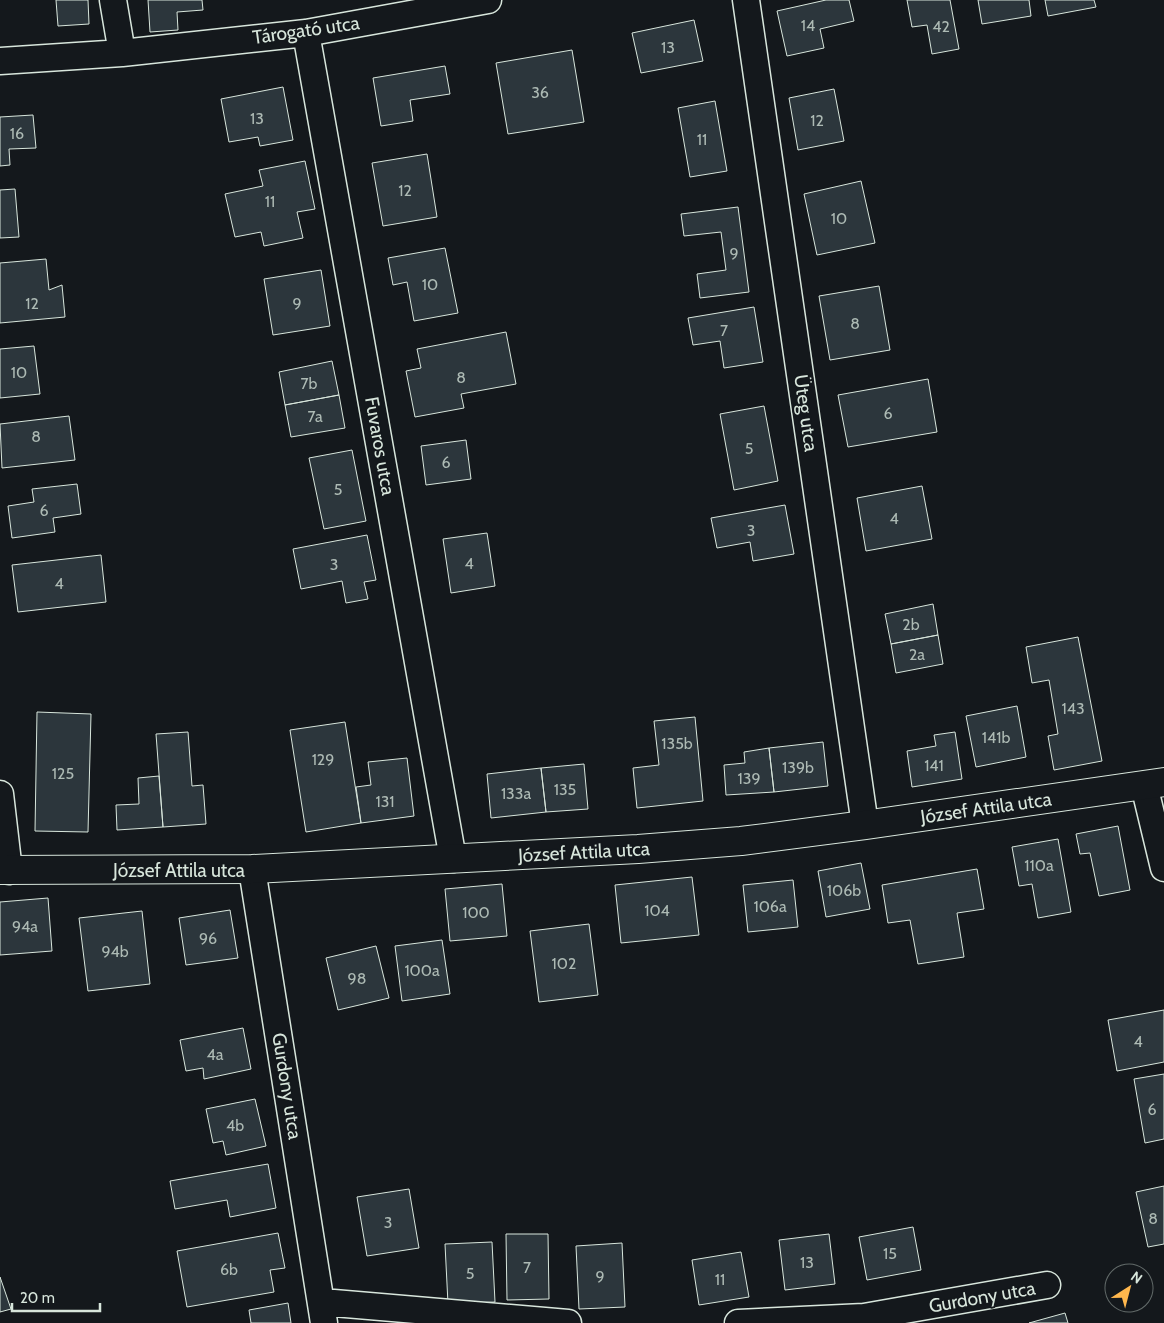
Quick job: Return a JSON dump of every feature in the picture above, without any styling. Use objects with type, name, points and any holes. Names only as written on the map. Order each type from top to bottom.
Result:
[{"type":"street","points":[[113,0],[122,53]]},
{"type":"street","name":"Tárogató utca","points":[[0,61],[122,53],[306,33],[488,0]]},
{"type":"street","name":"Üteg utca","points":[[746,0],[865,825]]},
{"type":"street","name":"Fuvaros utca","points":[[306,33],[454,858]]},
{"type":"street","points":[[1154,784],[1164,868]]},
{"type":"street","name":"József Attila utca","points":[[4,871],[252,869],[741,841],[1154,784]]},
{"type":"street","points":[[0,794],[4,871]]},
{"type":"street","name":"Gurdony utca","points":[[252,869],[323,1312],[568,1323]]},
{"type":"street","name":"Gurdony utca","points":[[738,1323],[864,1317],[1048,1285]]},
{"type":"building","points":[[56,0],[88,0],[89,24],[58,26]]},
{"type":"building","points":[[148,0],[202,0],[203,10],[177,12],[178,30],[150,32]]},
{"type":"building","points":[[826,0],[849,0],[854,21],[820,29],[824,48],[787,56],[777,11]]},
{"type":"building","points":[[907,0],[950,0],[959,49],[932,54],[927,25],[912,27]]},
{"type":"building","points":[[978,0],[1029,0],[1031,16],[982,24]]},
{"type":"building","points":[[1045,0],[1094,0],[1096,7],[1048,16]]},
{"type":"building","points":[[694,20],[703,61],[641,73],[632,33]]},
{"type":"building","points":[[572,50],[584,122],[508,134],[496,63]]},
{"type":"building","points":[[445,66],[450,94],[410,100],[413,121],[381,126],[373,78]]},
{"type":"building","points":[[283,87],[293,140],[260,146],[258,137],[229,142],[221,99]]},
{"type":"building","points":[[834,89],[844,141],[798,150],[789,98]]},
{"type":"building","points":[[715,101],[727,171],[690,177],[678,108]]},
{"type":"building","points":[[33,115],[36,148],[9,149],[10,165],[0,166],[0,117]]},
{"type":"building","points":[[427,154],[437,217],[383,226],[372,163]]},
{"type":"building","points":[[305,161],[315,209],[297,212],[303,238],[264,246],[261,232],[235,237],[225,194],[263,186],[259,170]]},
{"type":"building","points":[[861,181],[875,243],[817,255],[804,194]]},
{"type":"building","points":[[15,189],[19,237],[0,238],[0,190]]},
{"type":"building","points":[[738,207],[749,292],[700,298],[697,274],[726,270],[721,232],[684,236],[681,214]]},
{"type":"building","points":[[445,248],[458,313],[414,321],[407,282],[393,285],[388,258]]},
{"type":"building","points":[[46,259],[49,290],[62,285],[65,317],[0,323],[0,263]]},
{"type":"building","points":[[321,270],[330,326],[273,335],[264,279]]},
{"type":"building","points":[[879,286],[890,350],[830,360],[819,296]]},
{"type":"building","points":[[754,307],[763,362],[724,368],[720,341],[693,345],[688,318]]},
{"type":"building","points":[[506,332],[516,384],[461,394],[464,408],[415,417],[406,371],[421,368],[417,349]]},
{"type":"building","points":[[34,346],[40,394],[0,398],[0,349]]},
{"type":"building","points":[[332,361],[339,395],[285,405],[279,372]]},
{"type":"building","points":[[928,379],[937,432],[848,447],[838,395]]},
{"type":"building","points":[[339,395],[345,428],[291,437],[285,405]]},
{"type":"building","points":[[764,406],[778,481],[734,490],[720,414]]},
{"type":"building","points":[[69,416],[75,460],[2,468],[0,424]]},
{"type":"building","points":[[466,440],[471,479],[426,485],[421,446]]},
{"type":"building","points":[[352,450],[366,521],[324,529],[309,458]]},
{"type":"building","points":[[77,484],[81,514],[53,518],[55,532],[12,538],[8,506],[34,502],[32,489]]},
{"type":"building","points":[[922,486],[932,539],[866,551],[857,498]]},
{"type":"building","points":[[785,505],[794,554],[753,561],[750,542],[717,548],[711,518]]},
{"type":"building","points":[[487,533],[495,586],[451,593],[443,539]]},
{"type":"building","points":[[367,535],[376,580],[364,582],[368,599],[346,603],[342,581],[301,589],[293,549]]},
{"type":"building","points":[[101,555],[106,602],[18,612],[12,565]]},
{"type":"building","points":[[933,604],[938,635],[891,644],[885,614]]},
{"type":"building","points":[[938,635],[943,664],[896,673],[891,644]]},
{"type":"building","points":[[1078,637],[1102,761],[1054,770],[1048,736],[1058,734],[1049,680],[1032,683],[1026,647]]},
{"type":"building","points":[[1017,706],[1026,757],[976,767],[966,716]]},
{"type":"building","points":[[37,712],[91,714],[88,832],[35,831]]},
{"type":"building","points":[[695,717],[703,801],[637,808],[633,768],[659,765],[654,721]]},
{"type":"building","points":[[345,722],[361,823],[306,832],[290,730]]},
{"type":"building","points":[[188,732],[192,786],[203,785],[206,824],[163,827],[156,734]]},
{"type":"building","points":[[955,732],[962,779],[912,787],[907,751],[936,746],[934,735]]},
{"type":"building","points":[[823,742],[828,786],[774,792],[769,748]]},
{"type":"building","points":[[769,748],[774,792],[726,795],[724,765],[745,763],[744,752]]},
{"type":"building","points":[[407,758],[414,816],[361,823],[356,787],[371,785],[368,762]]},
{"type":"building","points":[[584,764],[588,809],[546,812],[541,768]]},
{"type":"building","points":[[541,768],[546,812],[491,818],[487,774]]},
{"type":"building","points":[[159,776],[163,827],[117,830],[116,805],[139,804],[138,778]]},
{"type":"building","points":[[1118,826],[1130,890],[1099,896],[1090,853],[1080,854],[1076,834]]},
{"type":"building","points":[[1058,839],[1071,912],[1038,918],[1032,884],[1019,886],[1012,847]]},
{"type":"building","points":[[861,863],[870,909],[826,917],[818,871]]},
{"type":"building","points":[[977,869],[984,909],[957,913],[964,957],[918,964],[910,920],[888,923],[882,885]]},
{"type":"building","points":[[692,877],[699,935],[621,943],[615,885]]},
{"type":"building","points":[[793,880],[798,927],[748,932],[743,885]]},
{"type":"building","points":[[502,884],[507,936],[450,941],[445,889]]},
{"type":"building","points":[[48,898],[52,951],[0,955],[0,902]]},
{"type":"building","points":[[230,910],[238,958],[186,965],[179,918]]},
{"type":"building","points":[[142,911],[150,984],[88,991],[79,918]]},
{"type":"building","points":[[589,924],[598,995],[539,1002],[530,931]]},
{"type":"building","points":[[442,940],[450,994],[402,1001],[395,946]]},
{"type":"building","points":[[376,946],[389,998],[338,1010],[326,958]]},
{"type":"building","points":[[1164,1010],[1164,1062],[1117,1071],[1108,1020]]},
{"type":"building","points":[[243,1028],[251,1069],[204,1079],[203,1068],[186,1071],[180,1040]]},
{"type":"building","points":[[1164,1074],[1164,1139],[1145,1143],[1134,1079]]},
{"type":"building","points":[[255,1099],[266,1146],[226,1155],[223,1141],[213,1143],[206,1109]]},
{"type":"building","points":[[268,1164],[276,1208],[230,1217],[227,1200],[175,1209],[170,1181]]},
{"type":"building","points":[[1164,1186],[1164,1244],[1148,1247],[1136,1192]]},
{"type":"building","points":[[409,1189],[419,1248],[367,1256],[357,1197]]},
{"type":"building","points":[[913,1227],[921,1270],[867,1280],[859,1237]]},
{"type":"building","points":[[278,1233],[285,1268],[270,1270],[274,1292],[187,1307],[177,1251]]},
{"type":"building","points":[[506,1234],[548,1234],[549,1299],[507,1300]]},
{"type":"building","points":[[829,1234],[835,1284],[785,1290],[779,1240]]},
{"type":"building","points":[[492,1242],[495,1302],[448,1304],[445,1244]]},
{"type":"building","points":[[622,1243],[625,1307],[579,1309],[576,1246]]},
{"type":"building","points":[[741,1252],[749,1297],[699,1305],[692,1260]]},
{"type":"building","points":[[0,1277],[11,1309],[0,1312]]},
{"type":"building","points":[[288,1303],[291,1323],[251,1323],[249,1310]]},
{"type":"building","points":[[1065,1313],[1068,1323],[1029,1323]]}]
